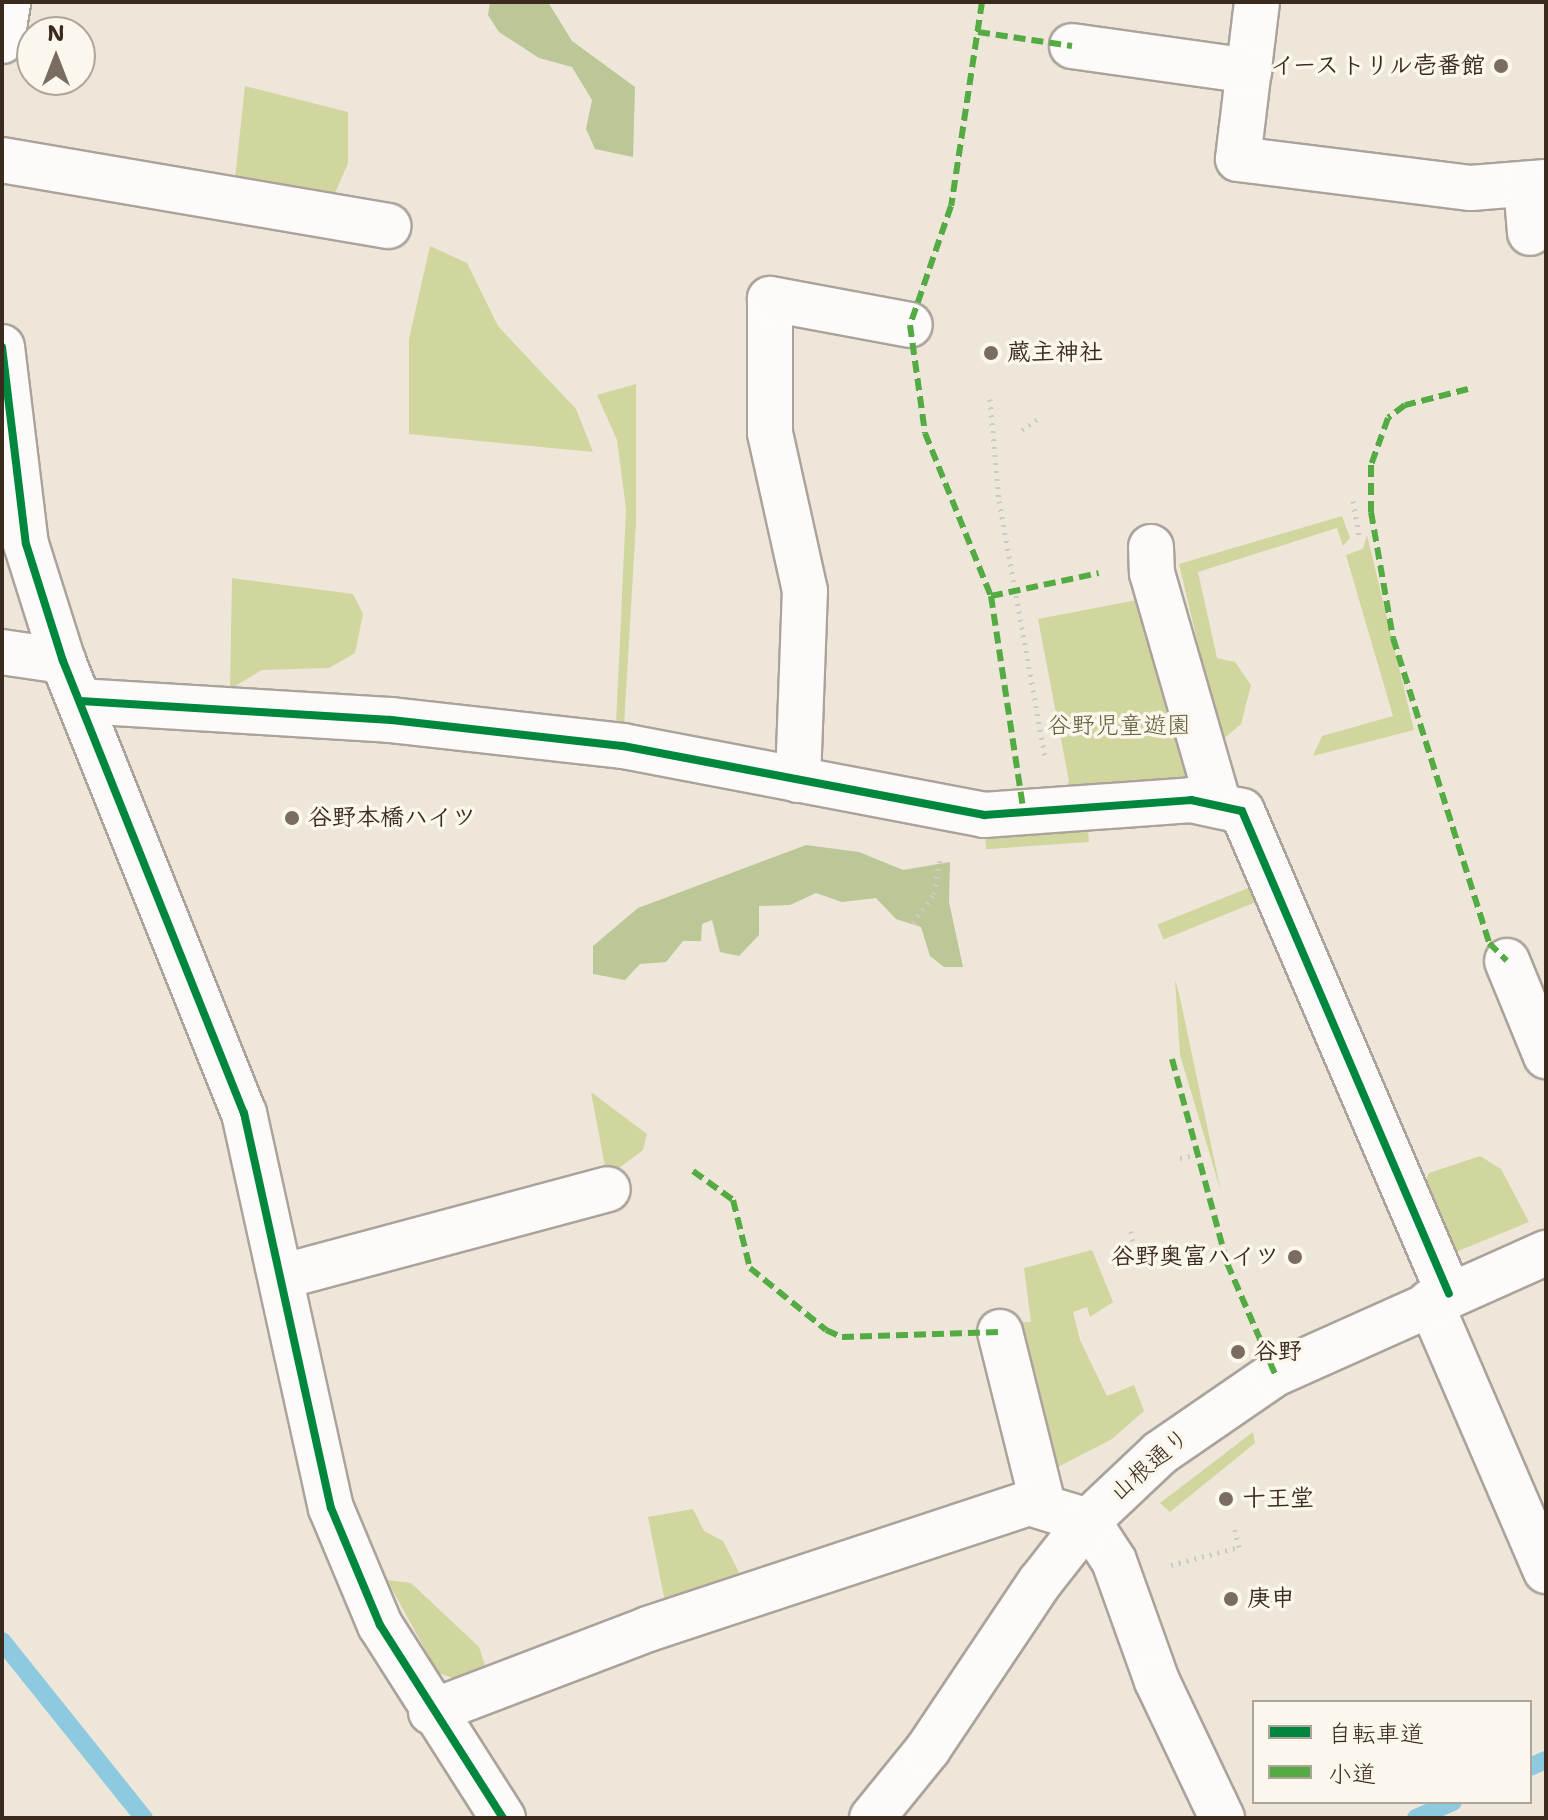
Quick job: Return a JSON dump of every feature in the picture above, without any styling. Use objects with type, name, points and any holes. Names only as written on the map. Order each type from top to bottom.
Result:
[{"type":"street","points":[[2,41],[8,2]]},
{"type":"street","points":[[1257,2],[1238,159],[1471,188],[1536,183],[1530,233]]},
{"type":"street","points":[[1072,46],[1249,71]]},
{"type":"street","points":[[2,160],[388,226]]},
{"type":"street","points":[[798,780],[805,591],[770,433],[770,299],[910,325]]},
{"type":"street","points":[[2,347],[26,544],[63,661],[244,1113],[284,1276],[331,1508],[380,1625],[431,1712],[503,1818]]},
{"type":"street","points":[[1151,547],[1152,573],[1218,801]]},
{"type":"street","points":[[2,652],[63,661]]},
{"type":"street","points":[[80,701],[406,722],[623,746],[945,809],[1024,814],[1218,801],[1242,811],[1254,829],[1546,1571]]},
{"type":"street","points":[[1507,961],[1546,1056]]},
{"type":"street","points":[[284,1276],[608,1189]]},
{"type":"street","name":"山根通り","points":[[872,1818],[1088,1521],[1222,1406],[1300,1361],[1546,1253]]},
{"type":"street","points":[[1000,1332],[1043,1505]]},
{"type":"street","points":[[431,1712],[1004,1508],[1043,1505],[1088,1521],[1123,1583],[1157,1681],[1222,1818]]},
{"type":"path","points":[[990,399],[999,501],[1046,763]]},
{"type":"path","points":[[1022,430],[1038,419]]},
{"type":"path","points":[[1353,501],[1359,536]]},
{"type":"path","points":[[913,923],[934,894],[945,809]]},
{"type":"path","points":[[1180,1158],[1199,1154]]},
{"type":"path","points":[[1131,1231],[1134,1246]]},
{"type":"path","points":[[1123,1583],[1239,1547],[1234,1527]]},
{"type":"green space","points":[[490,2],[548,2],[572,41],[635,87],[633,157],[595,149],[586,129],[592,100],[572,67],[539,58],[499,32],[488,15]]},
{"type":"green space","points":[[245,86],[348,112],[348,163],[333,198],[234,187]]},
{"type":"green space","points":[[430,246],[467,263],[498,326],[576,409],[593,452],[409,434],[409,339]]},
{"type":"green space","points":[[636,384],[636,523],[624,726],[616,725],[626,509],[617,440],[597,395]]},
{"type":"green space","points":[[1342,516],[1350,538],[1343,546],[1337,528],[1198,572],[1217,658],[1235,662],[1251,685],[1241,724],[1221,741],[1179,564]]},
{"type":"green space","points":[[1367,535],[1414,730],[1313,756],[1322,736],[1393,716],[1346,555],[1363,549]]},
{"type":"green space","points":[[232,578],[353,594],[363,614],[355,653],[329,668],[262,670],[230,689]]},
{"type":"green space","name":"谷野児童遊園","points":[[1142,599],[1196,780],[1064,791],[1069,781],[1038,619]]},
{"type":"green space","points":[[1088,829],[1089,842],[986,849],[985,836]]},
{"type":"green space","points":[[806,845],[859,852],[903,870],[950,862],[949,902],[963,967],[944,967],[930,956],[921,927],[896,919],[876,898],[842,902],[816,893],[790,905],[759,906],[759,935],[739,956],[720,952],[712,920],[702,924],[701,941],[683,941],[666,962],[640,964],[625,980],[593,974],[593,946],[638,908]]},
{"type":"green space","points":[[1253,886],[1259,901],[1163,939],[1158,925]]},
{"type":"green space","points":[[1175,980],[1179,993],[1221,1192],[1180,1055]]},
{"type":"green space","points":[[591,1092],[647,1134],[643,1150],[607,1177]]},
{"type":"green space","points":[[1480,1156],[1501,1169],[1529,1222],[1451,1254],[1423,1187],[1429,1173]]},
{"type":"green space","points":[[1092,1250],[1113,1302],[1090,1317],[1087,1307],[1073,1312],[1080,1340],[1107,1396],[1134,1385],[1144,1411],[1112,1439],[1052,1470],[1011,1323],[1031,1322],[1024,1268]]},
{"type":"green space","points":[[1253,1432],[1255,1443],[1170,1512],[1160,1503]]},
{"type":"green space","points":[[693,1509],[704,1531],[723,1541],[742,1578],[665,1602],[648,1517]]},
{"type":"green space","points":[[387,1580],[411,1583],[479,1647],[487,1671],[462,1681],[438,1673]]},
{"type":"waterway","points":[[2,1641],[144,1818]]},
{"type":"waterway","points":[[1532,1766],[1546,1760]]},
{"type":"waterway","points":[[1416,1818],[1448,1804]]},
{"type":"marked path","points":[[982,2],[951,206],[910,325],[925,433],[991,596],[1024,814]]},
{"type":"marked path","points":[[978,32],[1072,46]]},
{"type":"marked path","points":[[1468,389],[1405,405],[1388,418],[1371,465],[1371,512],[1393,638],[1489,943],[1507,961]]},
{"type":"marked path","points":[[991,596],[1099,573]]},
{"type":"marked path","points":[[1172,1059],[1227,1263],[1275,1374]]},
{"type":"marked path","points":[[693,1171],[733,1200],[750,1268],[826,1330],[842,1337],[1000,1332]]},
{"type":"cycle path","points":[[2,347],[26,544],[63,661],[244,1113],[331,1508],[380,1625],[503,1818]]},
{"type":"cycle path","points":[[80,701],[391,720],[623,746],[984,815],[1191,800],[1242,811],[1449,1294]]},
{"type":"place","name":"イーストリル壱番館","points":[[1501,66]]},
{"type":"place","name":"蔵主神社","points":[[991,353]]},
{"type":"place","name":"谷野本橋ハイツ","points":[[292,818]]},
{"type":"place","name":"谷野奥富ハイツ","points":[[1295,1257]]},
{"type":"place","name":"谷野","points":[[1238,1352]]},
{"type":"place","name":"十王堂","points":[[1226,1499]]},
{"type":"place","name":"庚申","points":[[1231,1599]]}]
